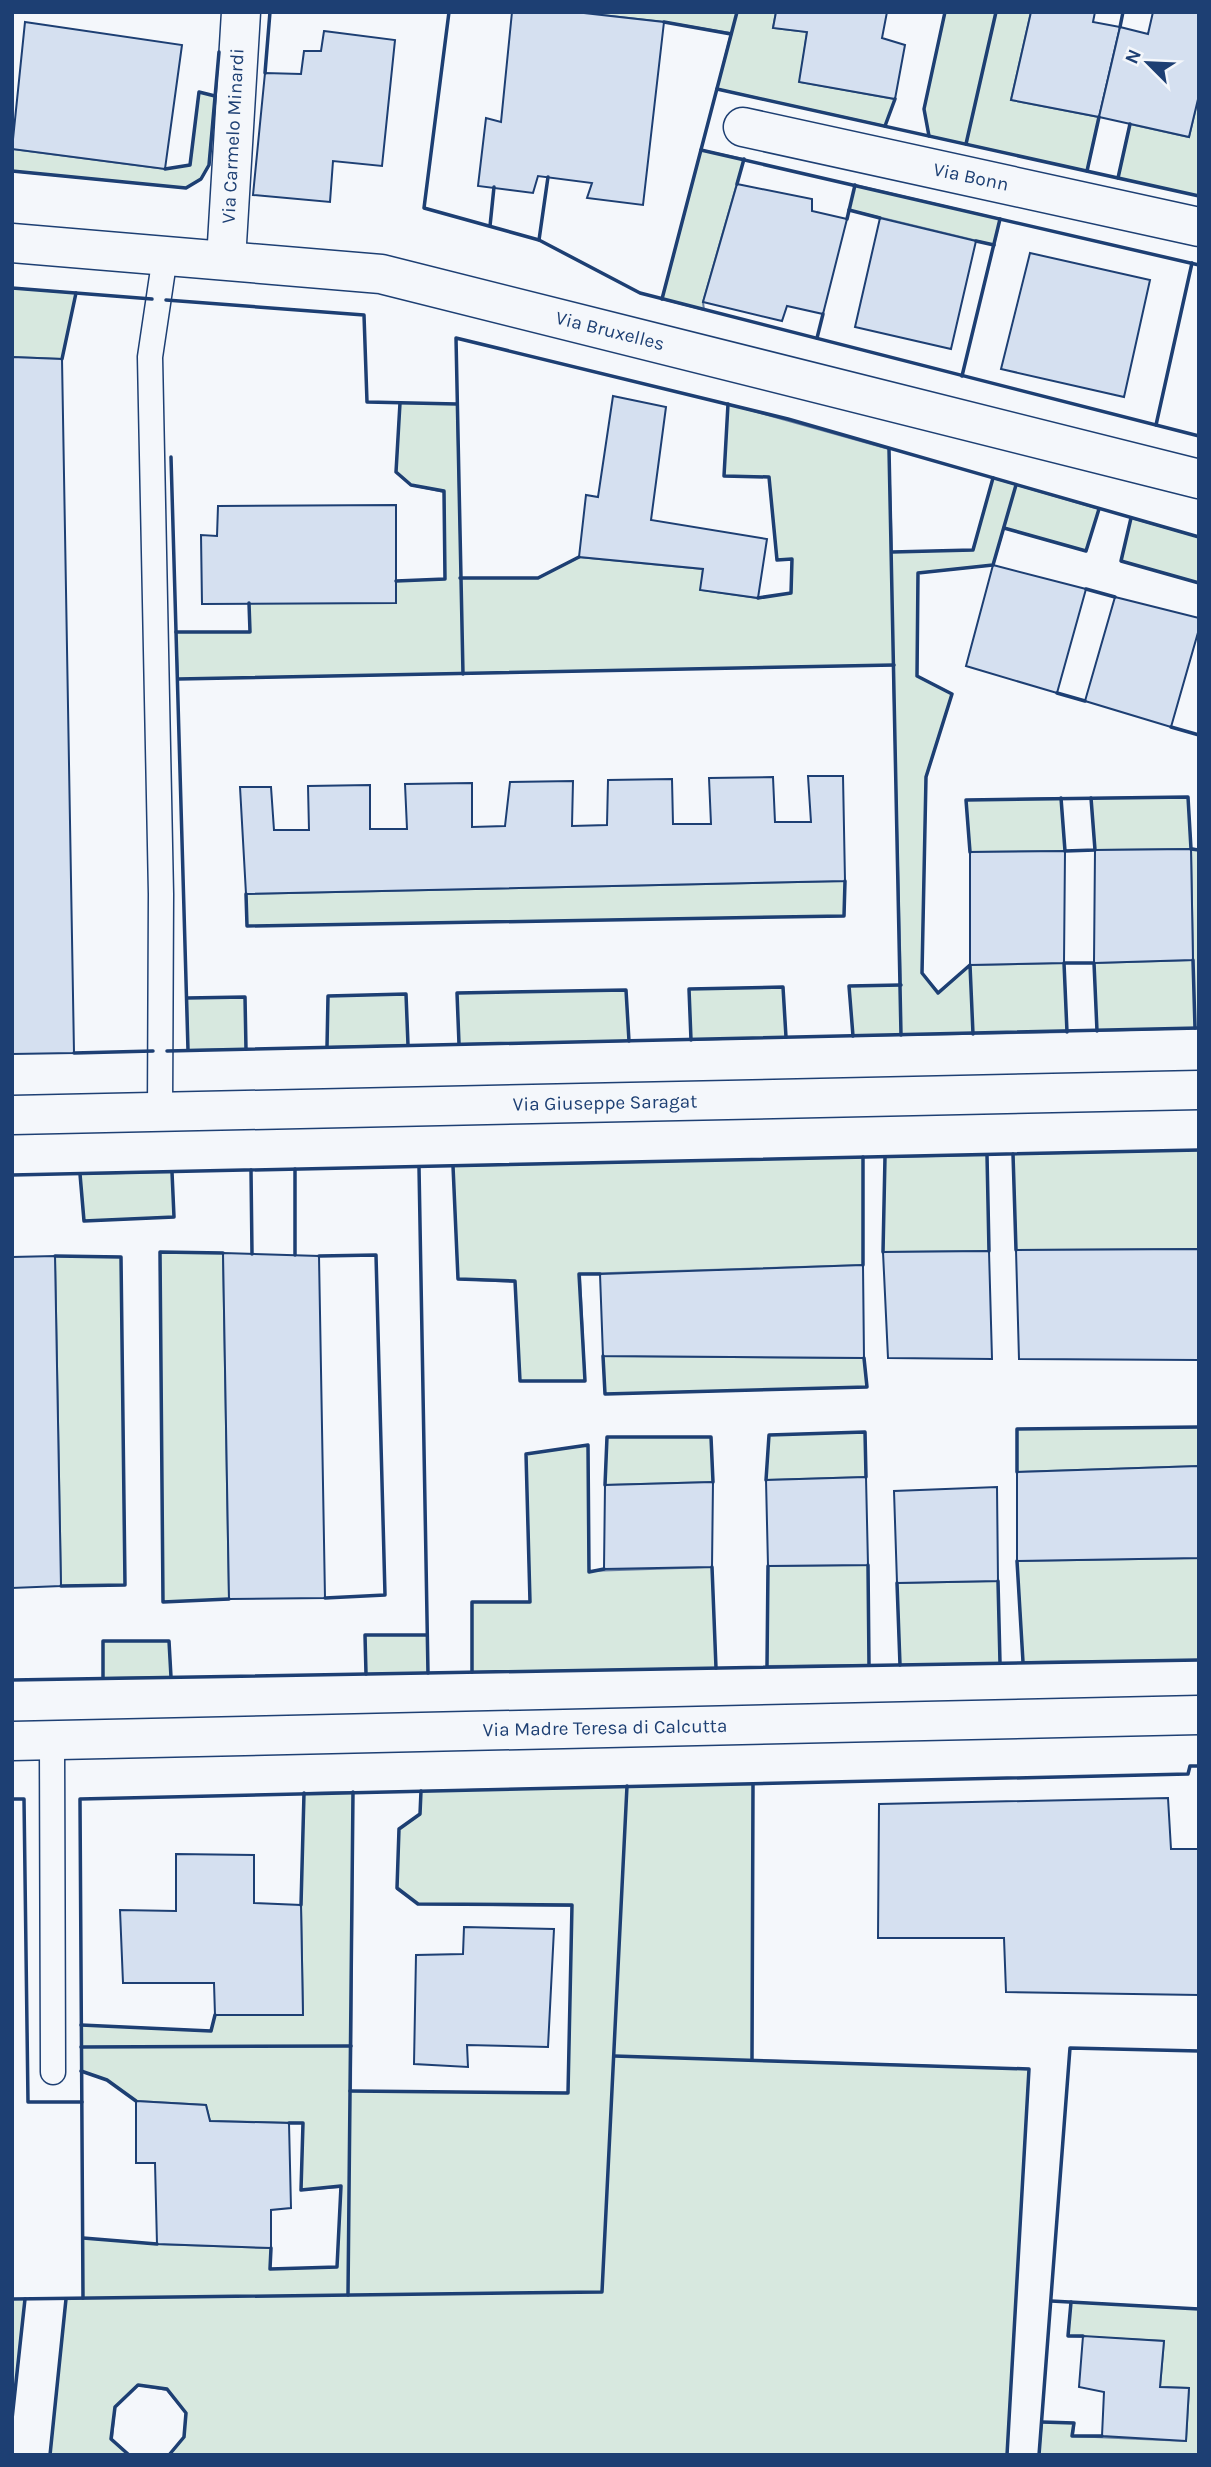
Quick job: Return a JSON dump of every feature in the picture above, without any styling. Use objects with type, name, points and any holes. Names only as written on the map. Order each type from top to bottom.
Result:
[{"type":"street","name":"Via Carmelo Minardi","points":[[226,260],[240,12]]},
{"type":"street","name":"Via Bonn","points":[[743,127],[1199,227]]},
{"type":"street","name":"Via Bruxelles","points":[[12,243],[381,274],[1199,480]]},
{"type":"street","name":"Via Giuseppe Saragat","points":[[12,1115],[1199,1090]]},
{"type":"street","name":"Via Madre Teresa di Calcutta","points":[[12,1741],[1199,1715]]},
{"type":"lane","points":[[160,1112],[161,880],[150,357],[165,256]]},
{"type":"lane","points":[[52,1740],[54,2072]]},
{"type":"shaded area","points":[[575,12],[776,12],[773,28],[807,32],[800,82],[895,99],[885,126],[717,89],[731,33]]},
{"type":"shaded area","points":[[945,12],[1031,12],[1011,100],[1099,117],[1087,171],[929,136],[924,109]]},
{"type":"shaded area","points":[[199,92],[215,96],[209,165],[201,179],[186,188],[12,171],[12,149],[165,169],[190,165]]},
{"type":"shaded area","points":[[1199,95],[1199,196],[1118,178],[1130,124],[1189,137]]},
{"type":"shaded area","points":[[701,150],[744,159],[703,302],[704,310],[662,299]]},
{"type":"shaded area","points":[[855,185],[1000,219],[994,245],[849,210]]},
{"type":"shaded area","points":[[12,288],[76,293],[62,359],[12,357]]},
{"type":"shaded area","points":[[400,403],[457,404],[461,578],[538,578],[579,557],[703,569],[701,590],[758,598],[791,593],[792,560],[777,560],[769,477],[724,476],[728,404],[889,449],[892,552],[973,550],[993,478],[1099,509],[1086,551],[1004,528],[993,565],[918,573],[917,676],[952,694],[926,777],[922,973],[939,993],[970,965],[1064,963],[1067,1032],[853,1036],[849,986],[901,985],[893,665],[178,679],[176,632],[250,632],[249,603],[396,603],[396,581],[445,579],[444,492],[411,485],[396,472]]},
{"type":"shaded area","points":[[1131,518],[1199,537],[1199,583],[1121,561]]},
{"type":"shaded area","points":[[1188,797],[1191,848],[1199,850],[1199,1028],[1097,1031],[1094,963],[1193,960],[1191,849],[1095,850],[1091,798]]},
{"type":"shaded area","points":[[1061,798],[1065,851],[970,852],[966,800]]},
{"type":"shaded area","points":[[845,881],[844,916],[247,926],[246,894]]},
{"type":"shaded area","points":[[783,987],[786,1037],[691,1040],[689,989]]},
{"type":"shaded area","points":[[626,990],[629,1041],[459,1044],[457,993]]},
{"type":"shaded area","points":[[406,994],[408,1045],[327,1047],[328,996]]},
{"type":"shaded area","points":[[245,997],[246,1049],[188,1050],[187,998]]},
{"type":"shaded area","points":[[1199,1150],[1199,1249],[1016,1250],[1013,1154]]},
{"type":"shaded area","points":[[987,1155],[989,1251],[883,1252],[885,1157]]},
{"type":"shaded area","points":[[863,1157],[863,1265],[580,1274],[585,1381],[520,1381],[515,1282],[458,1279],[453,1166]]},
{"type":"shaded area","points":[[172,1172],[174,1217],[84,1221],[80,1174]]},
{"type":"shaded area","points":[[160,1252],[223,1253],[229,1599],[163,1602]]},
{"type":"shaded area","points":[[55,1256],[121,1257],[125,1585],[61,1586]]},
{"type":"shaded area","points":[[603,1356],[864,1358],[867,1387],[605,1394]]},
{"type":"shaded area","points":[[1199,1427],[1199,1466],[1017,1472],[1017,1429]]},
{"type":"shaded area","points":[[865,1432],[866,1477],[766,1480],[769,1435]]},
{"type":"shaded area","points":[[607,1437],[711,1437],[713,1482],[605,1485]]},
{"type":"shaded area","points":[[588,1445],[589,1571],[712,1567],[716,1668],[472,1672],[472,1602],[530,1602],[526,1454]]},
{"type":"shaded area","points":[[1199,1558],[1199,1660],[1023,1662],[1017,1561]]},
{"type":"shaded area","points":[[868,1565],[869,1665],[767,1666],[768,1566]]},
{"type":"shaded area","points":[[998,1581],[1000,1663],[900,1665],[897,1583]]},
{"type":"shaded area","points":[[365,1635],[427,1635],[428,1673],[366,1674]]},
{"type":"shaded area","points":[[103,1641],[169,1641],[171,1677],[103,1678]]},
{"type":"shaded area","points":[[753,1784],[752,2060],[1029,2069],[1007,2455],[169,2455],[184,2437],[186,2413],[167,2390],[138,2385],[115,2407],[112,2439],[129,2455],[50,2455],[66,2299],[83,2298],[83,2238],[271,2248],[270,2269],[337,2267],[341,2187],[301,2190],[303,2123],[210,2121],[206,2105],[136,2101],[107,2080],[81,2071],[81,2025],[211,2031],[215,2015],[303,2014],[301,1905],[304,1793],[353,1792],[351,2091],[568,2093],[572,1906],[418,1904],[397,1889],[399,1829],[420,1814],[421,1791]]},
{"type":"shaded area","points":[[12,2299],[25,2299],[12,2419]]},
{"type":"shaded area","points":[[1071,2302],[1199,2309],[1199,2455],[1039,2455],[1042,2422],[1074,2423],[1073,2436],[1186,2441],[1189,2388],[1160,2387],[1164,2341],[1068,2336]]},
{"type":"building","points":[[512,12],[575,12],[664,22],[643,205],[587,198],[592,183],[538,176],[533,193],[478,186],[486,118],[501,122]]},
{"type":"building","points":[[776,12],[887,12],[882,38],[905,45],[895,99],[799,82],[807,32],[773,28]]},
{"type":"building","points":[[1031,12],[1095,12],[1093,22],[1120,27],[1099,117],[1011,100]]},
{"type":"building","points":[[1153,12],[1199,12],[1199,95],[1189,137],[1099,117],[1120,27],[1148,34]]},
{"type":"building","points":[[25,22],[182,45],[165,169],[12,149]]},
{"type":"building","points":[[324,31],[395,40],[382,166],[333,161],[330,202],[253,195],[265,73],[301,74],[304,51],[321,51]]},
{"type":"building","points":[[737,184],[812,199],[812,211],[847,219],[823,314],[787,306],[782,321],[703,302]]},
{"type":"building","points":[[880,218],[976,241],[951,349],[855,327]]},
{"type":"building","points":[[1030,253],[1150,280],[1124,397],[1001,369]]},
{"type":"building","points":[[12,357],[62,359],[74,1053],[12,1054]]},
{"type":"building","points":[[613,396],[666,407],[651,520],[767,539],[758,598],[700,590],[703,569],[579,557],[586,495],[598,497]]},
{"type":"building","points":[[396,505],[396,603],[202,604],[201,535],[217,536],[218,506]]},
{"type":"building","points":[[993,565],[1086,589],[1057,693],[966,666]]},
{"type":"building","points":[[1115,597],[1199,618],[1199,629],[1171,727],[1085,701]]},
{"type":"building","points":[[808,776],[843,776],[845,881],[246,894],[240,787],[271,787],[274,830],[309,830],[308,786],[370,785],[370,829],[407,829],[405,784],[472,783],[472,827],[505,826],[510,782],[573,781],[572,826],[607,825],[608,780],[672,779],[673,824],[711,824],[709,778],[773,777],[775,822],[811,822]]},
{"type":"building","points":[[1191,849],[1193,960],[1094,963],[1095,850]]},
{"type":"building","points":[[1065,851],[1064,963],[970,965],[970,852]]},
{"type":"building","points":[[1199,1249],[1199,1360],[1019,1359],[1016,1250]]},
{"type":"building","points":[[989,1251],[992,1359],[888,1358],[883,1252]]},
{"type":"building","points":[[223,1253],[319,1256],[325,1598],[229,1599]]},
{"type":"building","points":[[55,1256],[61,1586],[12,1588],[12,1257]]},
{"type":"building","points":[[863,1265],[864,1358],[603,1356],[600,1274]]},
{"type":"building","points":[[1199,1466],[1199,1558],[1017,1561],[1017,1472]]},
{"type":"building","points":[[866,1477],[868,1565],[768,1566],[766,1480]]},
{"type":"building","points":[[713,1482],[712,1567],[604,1569],[605,1485]]},
{"type":"building","points":[[997,1487],[998,1581],[897,1583],[894,1491]]},
{"type":"building","points":[[1168,1798],[1171,1849],[1199,1849],[1199,1995],[1006,1992],[1004,1938],[878,1938],[879,1804]]},
{"type":"building","points":[[176,1854],[254,1855],[254,1903],[301,1905],[303,2015],[215,2015],[214,1983],[123,1983],[120,1910],[176,1911]]},
{"type":"building","points":[[464,1927],[554,1929],[548,2047],[467,2045],[468,2067],[414,2064],[416,1955],[463,1954]]},
{"type":"building","points":[[136,2101],[206,2105],[210,2121],[289,2123],[291,2208],[271,2210],[271,2248],[157,2244],[155,2163],[136,2163]]},
{"type":"building","points":[[1083,2336],[1164,2341],[1160,2387],[1189,2388],[1186,2441],[1102,2436],[1104,2392],[1079,2387]]},
{"type":"wall","points":[[265,73],[270,12]]},
{"type":"wall","points":[[449,12],[424,208],[539,240],[640,293],[1199,436]]},
{"type":"wall","points":[[662,299],[737,12]]},
{"type":"wall","points":[[929,136],[924,109],[945,12]]},
{"type":"wall","points":[[966,144],[996,12]]},
{"type":"wall","points":[[1120,27],[1123,12]]},
{"type":"wall","points":[[664,22],[731,34]]},
{"type":"wall","points":[[12,171],[186,188],[201,179],[209,165],[219,52]]},
{"type":"wall","points":[[717,89],[1199,196]]},
{"type":"wall","points":[[165,169],[190,165],[199,92],[215,96]]},
{"type":"wall","points":[[885,126],[895,99]]},
{"type":"wall","points":[[1087,171],[1099,117]]},
{"type":"wall","points":[[1118,178],[1130,124]]},
{"type":"wall","points":[[701,150],[1199,265]]},
{"type":"wall","points":[[737,184],[744,159]]},
{"type":"wall","points":[[539,240],[548,177]]},
{"type":"wall","points":[[847,219],[855,185]]},
{"type":"wall","points":[[490,226],[494,187]]},
{"type":"wall","points":[[849,210],[880,218]]},
{"type":"wall","points":[[962,376],[1000,219]]},
{"type":"wall","points":[[976,241],[994,245]]},
{"type":"wall","points":[[1156,425],[1192,263]]},
{"type":"wall","points":[[12,288],[152,299]]},
{"type":"wall","points":[[62,359],[76,293]]},
{"type":"wall","points":[[166,300],[364,315],[367,402],[457,404]]},
{"type":"wall","points":[[817,338],[823,314]]},
{"type":"wall","points":[[463,674],[456,338],[788,419],[1199,537]]},
{"type":"wall","points":[[396,581],[445,579],[444,491],[411,485],[396,472],[400,403]]},
{"type":"wall","points":[[728,404],[724,476],[769,477],[777,560],[792,559],[791,593],[758,598]]},
{"type":"wall","points":[[889,449],[901,1035]]},
{"type":"wall","points":[[171,457],[188,1050]]},
{"type":"wall","points":[[892,552],[973,550],[993,478]]},
{"type":"wall","points":[[973,1034],[970,965],[938,993],[922,973],[926,777],[952,694],[917,676],[918,573],[993,565],[1016,485]]},
{"type":"wall","points":[[1004,528],[1086,551],[1099,509]]},
{"type":"wall","points":[[1131,518],[1121,561],[1199,583]]},
{"type":"wall","points":[[460,578],[538,578],[579,557]]},
{"type":"wall","points":[[1086,589],[1115,597]]},
{"type":"wall","points":[[176,632],[250,632],[249,603]]},
{"type":"wall","points":[[178,679],[894,665]]},
{"type":"wall","points":[[1057,693],[1085,701]]},
{"type":"wall","points":[[1171,727],[1199,735]]},
{"type":"wall","points":[[970,852],[966,800],[1188,797],[1191,849],[1199,850]]},
{"type":"wall","points":[[1061,798],[1065,851],[1095,850],[1091,798]]},
{"type":"wall","points":[[246,894],[247,926],[844,916],[845,881]]},
{"type":"wall","points":[[1193,960],[1195,1028]]},
{"type":"wall","points":[[1067,1032],[1064,963],[1094,963],[1097,1031]]},
{"type":"wall","points":[[853,1036],[849,986],[901,985]]},
{"type":"wall","points":[[691,1040],[689,989],[783,987],[786,1037]]},
{"type":"wall","points":[[459,1044],[457,993],[626,990],[629,1041]]},
{"type":"wall","points":[[327,1047],[328,996],[406,994],[408,1045]]},
{"type":"wall","points":[[187,998],[245,997],[246,1049]]},
{"type":"wall","points":[[167,1051],[1199,1028]]},
{"type":"wall","points":[[74,1053],[153,1051]]},
{"type":"wall","points":[[12,1175],[1199,1150]]},
{"type":"wall","points":[[1013,1154],[1016,1250]]},
{"type":"wall","points":[[987,1155],[989,1251]]},
{"type":"wall","points":[[863,1157],[863,1265]]},
{"type":"wall","points":[[883,1252],[885,1157]]},
{"type":"wall","points":[[453,1166],[458,1279],[515,1281],[520,1381],[585,1381],[579,1274],[600,1274]]},
{"type":"wall","points":[[419,1167],[428,1673]]},
{"type":"wall","points":[[295,1169],[295,1255]]},
{"type":"wall","points":[[251,1170],[252,1254]]},
{"type":"wall","points":[[80,1174],[84,1221],[174,1217],[172,1172]]},
{"type":"wall","points":[[223,1253],[160,1252],[163,1602],[229,1599]]},
{"type":"wall","points":[[319,1256],[376,1255],[385,1595],[325,1598]]},
{"type":"wall","points":[[55,1256],[121,1257],[125,1585],[61,1586]]},
{"type":"wall","points":[[603,1356],[605,1394],[867,1387],[864,1358]]},
{"type":"wall","points":[[1017,1472],[1017,1429],[1199,1427]]},
{"type":"wall","points":[[766,1480],[769,1435],[865,1432],[866,1477]]},
{"type":"wall","points":[[605,1485],[607,1437],[711,1437],[713,1482]]},
{"type":"wall","points":[[472,1672],[472,1602],[530,1602],[526,1454],[588,1445],[589,1572],[604,1569]]},
{"type":"wall","points":[[1017,1561],[1023,1662]]},
{"type":"wall","points":[[868,1565],[869,1665]]},
{"type":"wall","points":[[767,1666],[768,1566]]},
{"type":"wall","points":[[712,1567],[716,1668]]},
{"type":"wall","points":[[998,1581],[1000,1663]]},
{"type":"wall","points":[[897,1583],[900,1665]]},
{"type":"wall","points":[[366,1674],[365,1635],[427,1635]]},
{"type":"wall","points":[[103,1678],[103,1641],[169,1641],[171,1677]]},
{"type":"wall","points":[[12,1680],[1199,1660]]},
{"type":"wall","points":[[83,2298],[80,1799],[1188,1774],[1190,1766],[1199,1766]]},
{"type":"wall","points":[[752,2060],[753,1784]]},
{"type":"wall","points":[[12,2299],[602,2292],[627,1786]]},
{"type":"wall","points":[[350,2091],[568,2093],[572,1905],[418,1904],[397,1888],[399,1829],[420,1814],[421,1791]]},
{"type":"wall","points":[[348,2295],[353,1792]]},
{"type":"wall","points":[[301,1905],[304,1793]]},
{"type":"wall","points":[[12,1799],[24,1799],[28,2102],[82,2102]]},
{"type":"wall","points":[[81,2025],[211,2031],[215,2015]]},
{"type":"wall","points":[[81,2047],[351,2046]]},
{"type":"wall","points":[[1039,2455],[1070,2048],[1199,2051]]},
{"type":"wall","points":[[614,2056],[1029,2069],[1007,2455]]},
{"type":"wall","points":[[81,2071],[107,2080],[136,2101]]},
{"type":"wall","points":[[271,2248],[270,2269],[337,2267],[341,2186],[301,2190],[303,2123],[289,2123]]},
{"type":"wall","points":[[83,2238],[157,2244]]},
{"type":"wall","points":[[12,2419],[25,2299]]},
{"type":"wall","points":[[50,2455],[66,2299]]},
{"type":"wall","points":[[1051,2301],[1199,2309]]},
{"type":"wall","points":[[1071,2302],[1068,2336],[1083,2336]]},
{"type":"wall","points":[[129,2455],[111,2439],[115,2407],[138,2385],[167,2389],[186,2413],[184,2437],[169,2455]]},
{"type":"wall","points":[[1042,2422],[1074,2423],[1072,2436],[1102,2436]]}]
